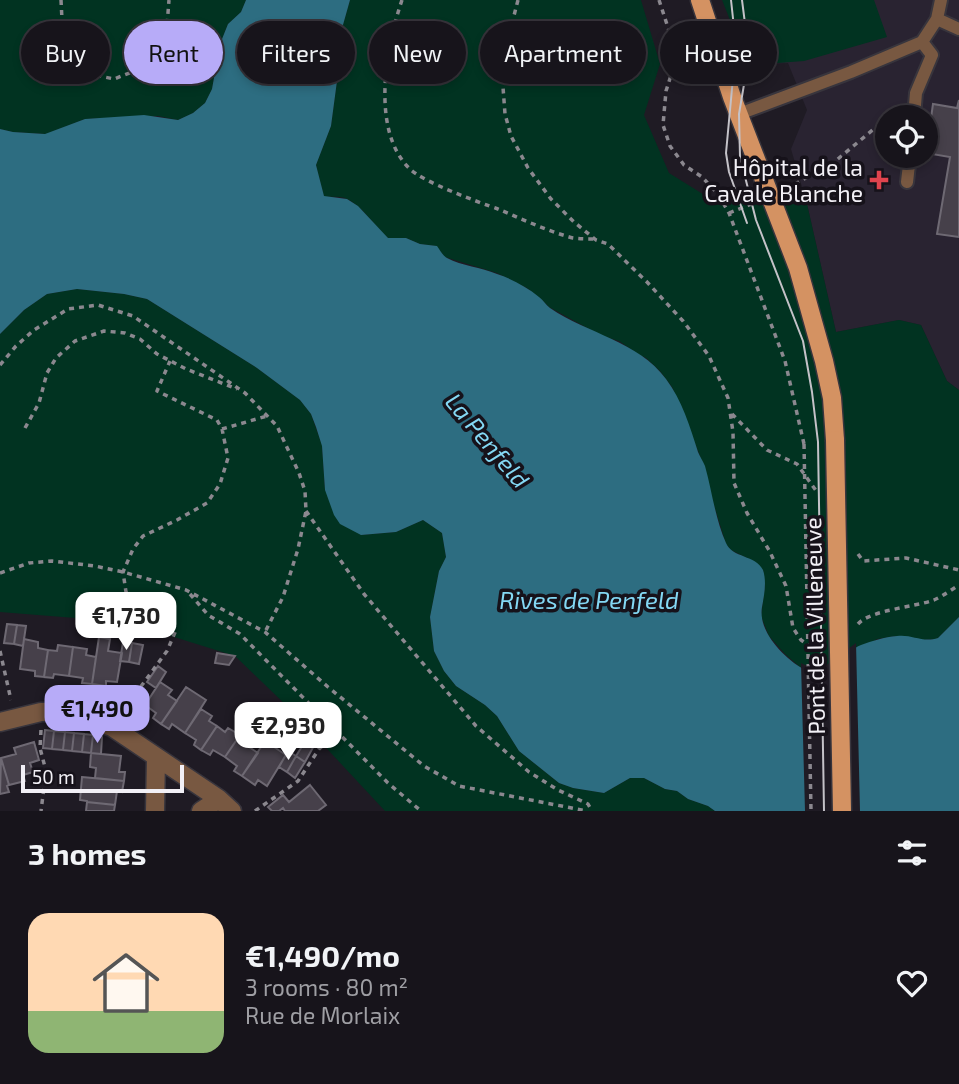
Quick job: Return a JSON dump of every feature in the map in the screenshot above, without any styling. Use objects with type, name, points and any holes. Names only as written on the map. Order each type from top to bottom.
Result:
[{"type":"main road","name":"Pont de la Villeneuve","points":[[700,0],[739,114],[798,268],[832,398],[842,811]]},
{"type":"street","points":[[7,720],[41,712],[65,712],[112,727],[226,805]]},
{"type":"street","points":[[155,811],[156,758]]},
{"type":"street","points":[[201,811],[226,805]]},
{"type":"lane","points":[[739,114],[850,72],[922,41],[937,19],[941,0]]},
{"type":"lane","points":[[937,19],[959,29]]},
{"type":"lane","points":[[915,105],[916,93],[932,55],[922,41]]},
{"type":"lane","points":[[907,182],[908,168]]},
{"type":"path","points":[[61,0],[69,53],[90,75],[114,79],[137,71],[156,55],[167,26],[169,0]]},
{"type":"path","points":[[402,0],[395,20],[384,92],[388,124],[397,154],[412,171],[445,187],[575,238],[608,244],[683,321],[709,356],[728,398],[733,432],[734,483],[786,586],[793,628],[801,640],[813,648],[825,645]]},
{"type":"path","points":[[518,0],[509,35],[503,87],[510,136],[528,168],[551,199],[596,240]]},
{"type":"path","points":[[659,0],[675,49],[673,69],[666,91],[663,125],[670,146],[684,165],[702,177],[718,194],[729,213],[785,361],[804,444],[811,811]]},
{"type":"path","points":[[729,213],[771,197],[833,163],[875,127]]},
{"type":"path","points":[[0,365],[34,330],[68,309],[98,305],[133,316],[245,393],[267,415],[277,426],[299,473],[305,491],[306,511],[283,597],[265,632]]},
{"type":"path","points":[[25,428],[39,403],[47,373],[56,358],[75,341],[104,331],[125,333],[140,339],[170,361],[245,393]]},
{"type":"path","points":[[112,727],[167,650],[176,630],[172,622],[126,592],[123,572],[133,549],[143,536],[207,503],[220,484],[228,458],[218,420],[157,391],[170,361]]},
{"type":"path","points":[[222,429],[267,415]]},
{"type":"path","points":[[0,573],[29,564],[52,561],[123,572],[186,590],[265,632],[327,687],[424,766],[459,786],[590,811],[588,804],[529,772],[476,726],[364,594],[306,511]]},
{"type":"path","points":[[855,628],[862,620],[885,611],[937,599],[959,585]]},
{"type":"path","points":[[186,590],[208,615],[240,634],[388,783],[421,811]]},
{"type":"path","points":[[0,651],[7,720]]},
{"type":"path","points":[[41,712],[40,748],[46,771],[41,811]]},
{"type":"path","points":[[255,811],[298,781],[319,749],[337,733]]},
{"type":"shaded area","name":"Hôpital de la Cavale Blanche","points":[[722,0],[959,0],[959,390],[947,381],[921,325],[899,320],[836,332],[807,204],[791,149],[807,110],[788,63],[777,63],[777,21],[736,21]]},
{"type":"green space","points":[[0,0],[246,0],[241,12],[228,24],[223,36],[223,21],[124,21],[124,84],[213,84],[205,103],[193,113],[178,120],[158,116],[85,119],[46,134],[0,129]]},
{"type":"green space","name":"Rives de Penfeld","points":[[350,0],[641,0],[660,64],[644,115],[669,173],[714,201],[807,204],[836,332],[899,320],[921,325],[947,381],[959,390],[959,617],[938,638],[921,640],[896,636],[877,639],[831,666],[804,669],[800,667],[769,636],[761,616],[765,586],[763,570],[726,544],[704,466],[672,387],[660,371],[646,358],[619,341],[602,336],[549,307],[527,288],[497,273],[445,257],[436,246],[420,244],[406,238],[388,238],[352,202],[342,197],[324,197],[316,165],[331,126],[337,84],[355,84],[355,21],[344,21]]},
{"type":"green space","points":[[722,0],[874,0],[887,37],[804,61],[777,63],[777,21],[730,21]]},
{"type":"green space","name":"Rives de Penfeld","points":[[77,289],[147,299],[257,368],[300,400],[311,414],[322,445],[325,490],[361,535],[396,532],[423,520],[442,533],[446,557],[439,571],[430,617],[434,651],[444,671],[456,686],[497,716],[519,751],[559,783],[573,788],[604,793],[630,778],[644,778],[665,789],[677,791],[715,811],[385,811],[289,708],[235,656],[126,622],[0,612],[0,334],[24,310],[47,294]]},
{"type":"water","name":"Rives de Penfeld","points":[[246,0],[350,0],[344,21],[237,21],[237,84],[337,84],[331,126],[316,165],[324,196],[347,199],[358,206],[388,238],[406,238],[420,244],[437,246],[444,256],[453,261],[508,278],[565,317],[627,347],[655,366],[672,387],[689,423],[705,466],[726,543],[733,551],[760,565],[763,570],[764,625],[773,642],[786,656],[800,667],[816,671],[861,645],[878,639],[902,636],[927,640],[938,638],[959,617],[959,811],[715,811],[677,791],[665,789],[644,778],[630,778],[604,793],[559,783],[519,751],[497,716],[456,686],[444,671],[434,651],[430,617],[439,571],[446,557],[442,533],[423,520],[396,532],[361,535],[340,524],[325,490],[322,446],[316,427],[311,414],[300,400],[257,368],[147,299],[77,289],[47,294],[24,310],[0,334],[0,129],[45,134],[85,119],[144,115],[178,120],[193,113],[205,103],[213,84],[223,84],[223,36],[228,24],[241,12]]},
{"type":"pier","points":[[856,643],[860,811],[805,811],[801,663],[825,666]]},
{"type":"building","points":[[959,100],[959,237],[937,234],[950,157],[938,155],[938,105],[933,104],[957,108]]},
{"type":"building","points":[[7,624],[17,625],[14,644],[4,643]]},
{"type":"building","points":[[17,625],[26,626],[23,646],[14,644]]},
{"type":"building","points":[[99,637],[110,639],[108,651],[122,653],[117,682],[106,681],[106,686],[92,684]]},
{"type":"building","points":[[24,639],[38,642],[38,648],[48,650],[44,677],[35,676],[35,671],[20,669]]},
{"type":"building","points":[[123,642],[132,643],[129,662],[120,661]]},
{"type":"building","points":[[132,643],[143,645],[139,664],[129,662]]},
{"type":"building","points":[[58,645],[73,647],[69,676],[54,674],[53,678],[44,677],[48,650],[57,651]]},
{"type":"building","points":[[73,647],[87,649],[86,655],[96,657],[92,684],[82,683],[83,678],[69,676]]},
{"type":"building","points":[[217,653],[235,656],[229,665],[215,663]]},
{"type":"building","points":[[158,666],[166,672],[156,688],[147,682]]},
{"type":"building","points":[[160,682],[172,690],[168,695],[177,701],[161,724],[153,718],[156,713],[145,705]]},
{"type":"building","points":[[186,687],[206,700],[185,733],[172,724],[169,729],[161,724]]},
{"type":"building","points":[[201,709],[212,716],[209,721],[217,726],[201,750],[194,745],[196,740],[185,733]]},
{"type":"building","points":[[217,726],[225,732],[228,728],[240,735],[225,757],[213,750],[210,755],[201,750]]},
{"type":"building","points":[[45,730],[54,731],[52,749],[43,748]]},
{"type":"building","points":[[54,731],[65,732],[63,750],[52,749]]},
{"type":"building","points":[[65,732],[74,733],[72,751],[63,750]]},
{"type":"building","points":[[311,732],[316,742],[305,762],[296,756]]},
{"type":"building","points":[[74,733],[84,734],[82,752],[72,751]]},
{"type":"building","points":[[84,734],[93,735],[91,753],[82,752]]},
{"type":"building","points":[[93,735],[102,737],[101,754],[91,753]]},
{"type":"building","points":[[240,735],[252,743],[249,747],[258,753],[242,776],[234,771],[237,766],[225,757]]},
{"type":"building","points":[[265,741],[286,755],[267,786],[258,780],[255,785],[242,776]]},
{"type":"building","points":[[34,742],[39,760],[30,763],[33,772],[23,775],[25,781],[9,785],[1,758],[16,754],[14,748]]},
{"type":"building","points":[[288,751],[296,756],[287,772],[279,767]]},
{"type":"building","points":[[91,753],[121,756],[119,772],[125,772],[124,781],[95,778],[96,768],[90,767]]},
{"type":"building","points":[[296,756],[305,762],[295,778],[287,772]]},
{"type":"building","points":[[1,758],[9,792],[0,794]]},
{"type":"building","points":[[82,777],[124,781],[122,792],[117,791],[115,805],[80,800]]},
{"type":"building","points":[[310,785],[326,805],[318,811],[285,811],[283,808],[272,811],[268,807],[283,795],[289,802]]},
{"type":"building","points":[[87,802],[115,805],[114,811],[86,811]]},
{"type":"tram line","points":[[731,0],[736,46],[726,153],[729,172],[747,223]]},
{"type":"tram line","points":[[742,0],[749,55],[739,114],[740,157],[756,220],[803,341],[818,442],[824,811]]},
{"type":"place","name":"Hôpital de la Cavale Blanche","points":[[879,180]]},
{"type":"water label","name":"La Penfeld","points":[[488,440]]}]
